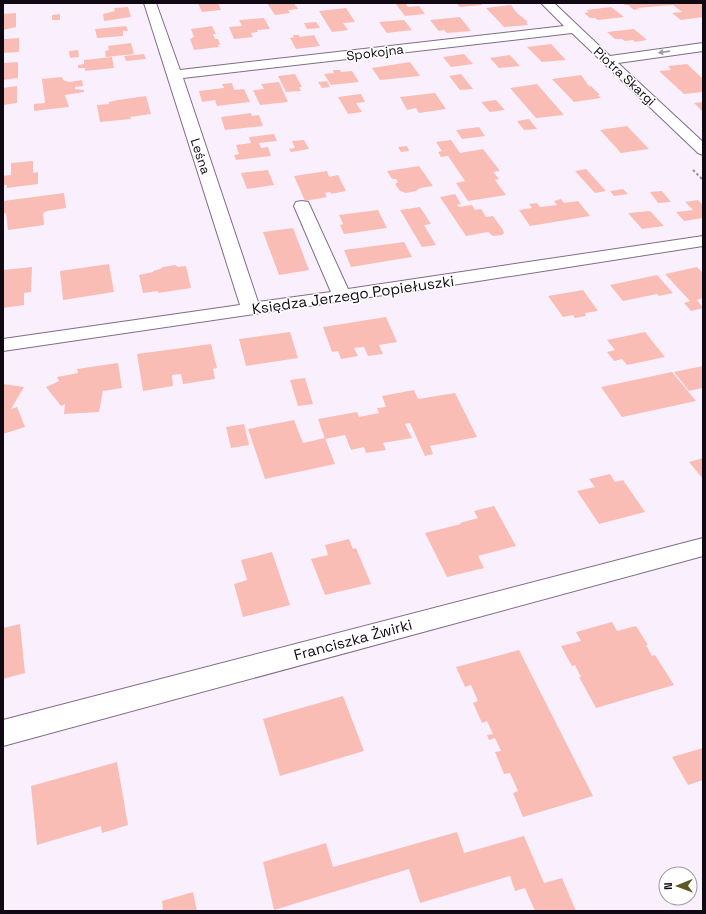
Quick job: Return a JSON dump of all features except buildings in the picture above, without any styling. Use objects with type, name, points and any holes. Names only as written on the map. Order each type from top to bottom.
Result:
[{"type":"street","name":"Leśna","points":[[150,3],[251,309]]},
{"type":"street","name":"Piotra Skargi","points":[[547,3],[703,150]]},
{"type":"street","name":"Spokojna","points":[[175,75],[574,29]]},
{"type":"street","points":[[607,60],[703,46]]},
{"type":"street","points":[[302,206],[342,296]]},
{"type":"street","name":"Księdza Jerzego Popiełuszki","points":[[3,345],[342,296],[703,241]]},
{"type":"street","name":"Franciszka Żwirki","points":[[3,733],[703,547]]}]
